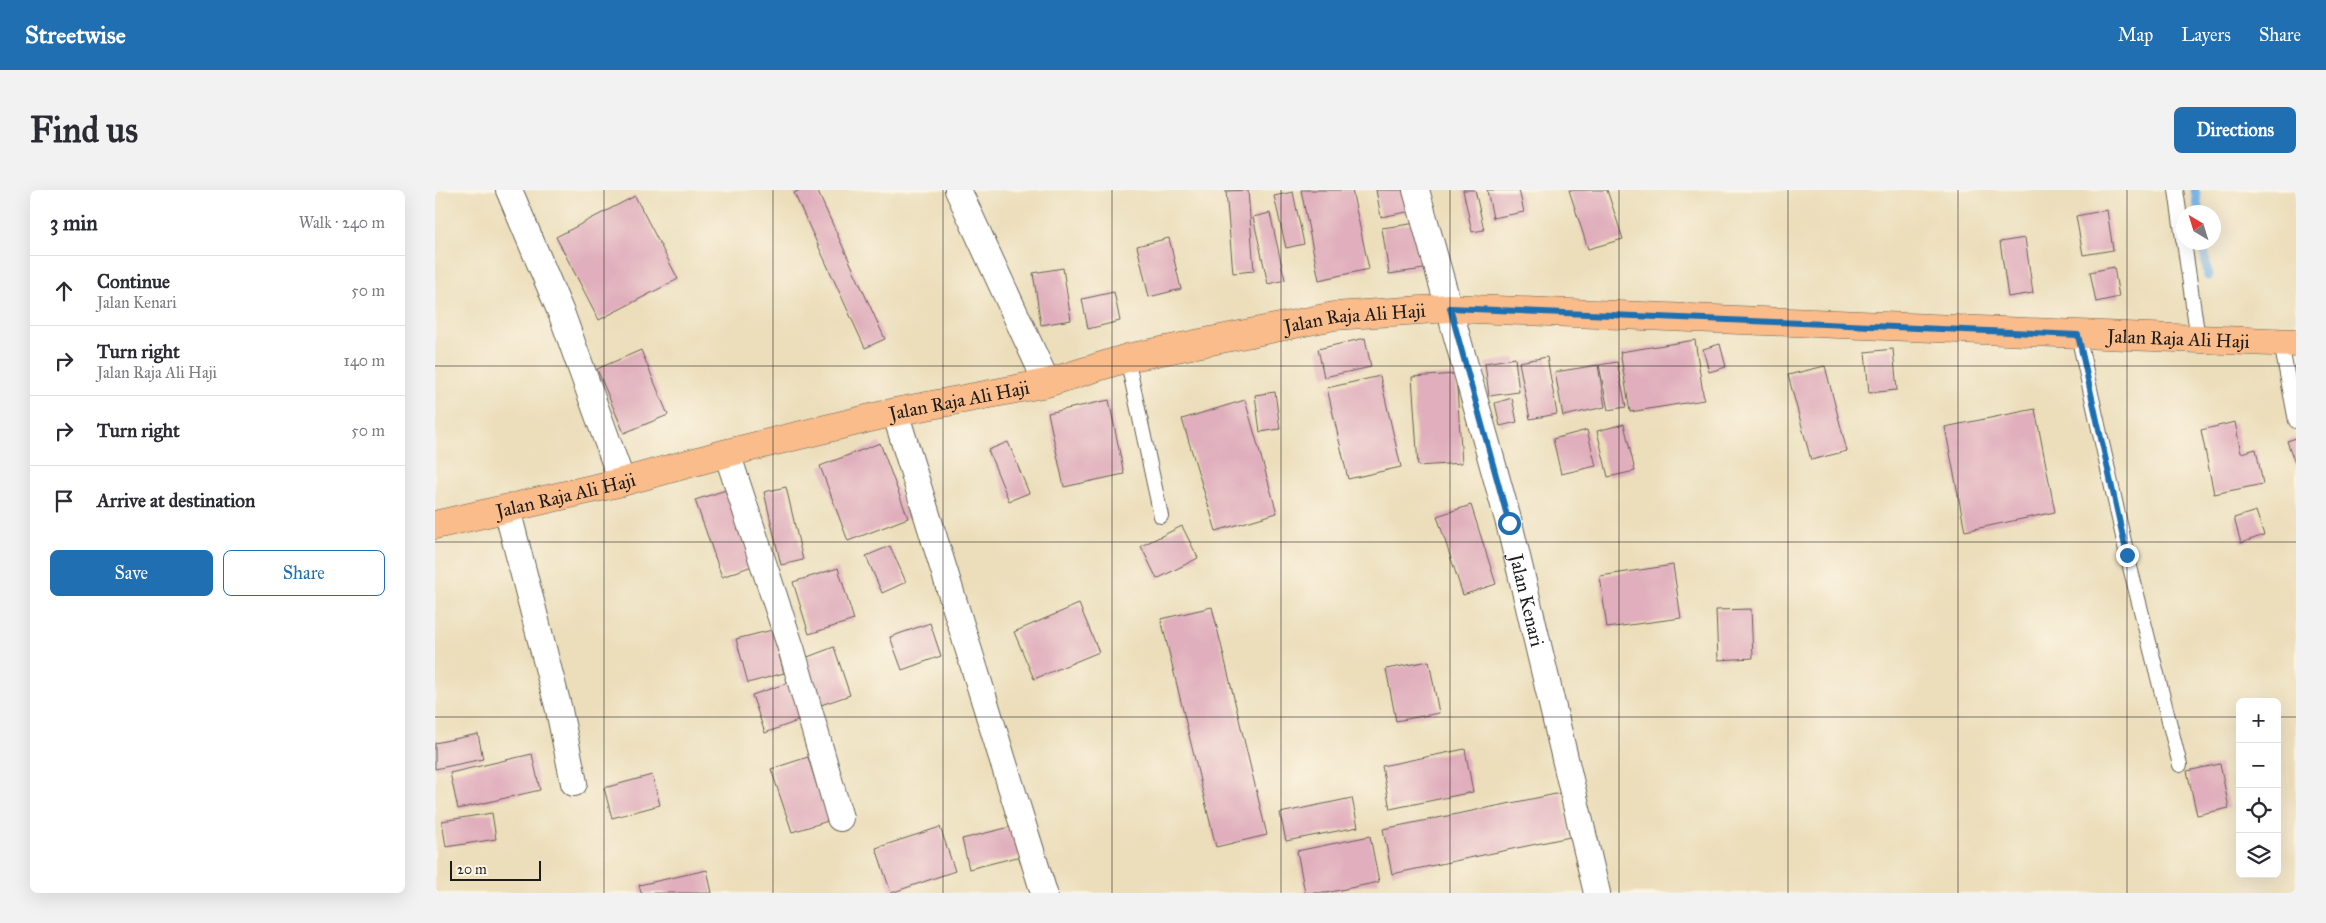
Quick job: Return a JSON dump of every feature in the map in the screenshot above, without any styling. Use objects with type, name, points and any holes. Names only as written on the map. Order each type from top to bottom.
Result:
[{"type":"main road","name":"Jalan Raja Ali Haji","points":[[435,525],[507,510],[621,482],[727,453],[895,412],[1047,383],[1127,358],[1334,316],[1450,308],[2289,343]]},
{"type":"street","points":[[509,190],[562,314],[621,482]]},
{"type":"street","points":[[958,190],[1047,383]]},
{"type":"street","name":"Jalan Kenari","points":[[1416,190],[1509,523],[1597,893]]},
{"type":"street","points":[[895,412],[1044,893]]},
{"type":"street","points":[[727,453],[792,651],[840,818]]},
{"type":"street","points":[[507,510],[559,710],[574,783]]},
{"type":"lane","points":[[2176,190],[2178,205]]},
{"type":"lane","points":[[2185,250],[2199,339]]},
{"type":"lane","points":[[2078,335],[2127,555],[2180,766]]},
{"type":"lane","points":[[2289,343],[2296,421]]},
{"type":"lane","points":[[1127,358],[1161,516]]},
{"type":"building","points":[[800,190],[817,190],[885,339],[865,348],[794,193]]},
{"type":"building","points":[[1248,190],[1254,271],[1233,273],[1226,191]]},
{"type":"building","points":[[1301,190],[1352,190],[1369,269],[1319,280]]},
{"type":"building","points":[[1376,190],[1408,190],[1412,211],[1381,217]]},
{"type":"building","points":[[1463,190],[1475,190],[1484,230],[1472,232]]},
{"type":"building","points":[[1487,190],[1519,190],[1524,212],[1493,218]]},
{"type":"building","points":[[1569,190],[1607,190],[1623,239],[1588,249]]},
{"type":"building","points":[[1293,192],[1304,244],[1286,248],[1274,196]]},
{"type":"building","points":[[635,196],[678,279],[599,320],[556,237]]},
{"type":"building","points":[[2107,210],[2113,250],[2083,255],[2076,216]]},
{"type":"building","points":[[1270,213],[1285,280],[1268,284],[1253,217]]},
{"type":"building","points":[[1417,223],[1424,269],[1389,274],[1382,228]]},
{"type":"building","points":[[1169,238],[1181,289],[1149,297],[1137,246]]},
{"type":"building","points":[[2025,238],[2033,293],[2008,297],[2000,242]]},
{"type":"building","points":[[2114,267],[2119,297],[2096,302],[2090,272]]},
{"type":"building","points":[[1063,268],[1071,320],[1041,325],[1033,273]]},
{"type":"building","points":[[1114,292],[1120,321],[1088,329],[1082,299]]},
{"type":"building","points":[[1365,338],[1371,367],[1324,377],[1318,349]]},
{"type":"building","points":[[1695,340],[1704,400],[1630,412],[1620,352]]},
{"type":"building","points":[[1720,344],[1726,367],[1709,372],[1703,349]]},
{"type":"building","points":[[1893,349],[1897,390],[1869,393],[1865,352]]},
{"type":"building","points":[[641,350],[668,415],[624,433],[597,369]]},
{"type":"building","points":[[1547,357],[1557,414],[1530,419],[1519,362]]},
{"type":"building","points":[[1515,358],[1519,392],[1489,396],[1485,363]]},
{"type":"building","points":[[1617,362],[1626,407],[1608,410],[1599,365]]},
{"type":"building","points":[[1598,365],[1605,407],[1563,416],[1555,372]]},
{"type":"building","points":[[1825,366],[1847,451],[1811,460],[1788,375]]},
{"type":"building","points":[[1456,374],[1462,463],[1418,466],[1412,377]]},
{"type":"building","points":[[1380,376],[1401,467],[1348,479],[1327,388]]},
{"type":"building","points":[[1275,392],[1280,429],[1260,432],[1255,395]]},
{"type":"building","points":[[1512,398],[1517,422],[1500,426],[1495,403]]},
{"type":"building","points":[[1109,400],[1124,474],[1064,487],[1048,413]]},
{"type":"building","points":[[1245,400],[1277,513],[1216,531],[1182,419]]},
{"type":"building","points":[[2035,409],[2055,512],[1965,531],[1945,427]]},
{"type":"building","points":[[2235,422],[2241,453],[2256,449],[2263,484],[2214,494],[2201,430]]},
{"type":"building","points":[[1624,424],[1635,471],[1608,477],[1597,431]]},
{"type":"building","points":[[1587,430],[1596,466],[1561,474],[1553,439]]},
{"type":"building","points":[[2296,438],[2296,466],[2287,441]]},
{"type":"building","points":[[1008,442],[1029,493],[1009,501],[988,450]]},
{"type":"building","points":[[880,443],[908,518],[848,541],[820,466]]},
{"type":"building","points":[[786,487],[803,560],[781,565],[764,492]]},
{"type":"building","points":[[726,490],[752,566],[722,577],[695,500]]},
{"type":"building","points":[[1471,505],[1496,584],[1463,595],[1437,516]]},
{"type":"building","points":[[2256,511],[2264,535],[2241,543],[2234,518]]},
{"type":"building","points":[[1182,526],[1198,558],[1157,579],[1141,546]]},
{"type":"building","points":[[890,546],[906,582],[882,593],[866,556]]},
{"type":"building","points":[[1673,565],[1681,618],[1607,628],[1600,576]]},
{"type":"building","points":[[838,568],[854,620],[809,634],[793,582]]},
{"type":"building","points":[[1079,604],[1099,652],[1034,679],[1014,632]]},
{"type":"building","points":[[1212,607],[1267,835],[1216,847],[1161,619]]},
{"type":"building","points":[[1751,609],[1753,658],[1718,660],[1716,610]]},
{"type":"building","points":[[930,623],[941,656],[902,670],[890,637]]},
{"type":"building","points":[[772,630],[784,673],[748,683],[736,639]]},
{"type":"building","points":[[834,647],[850,695],[821,705],[805,658]]},
{"type":"building","points":[[1429,661],[1439,713],[1396,721],[1386,669]]},
{"type":"building","points":[[791,682],[803,719],[765,733],[752,695]]},
{"type":"building","points":[[478,734],[483,759],[435,769],[435,743]]},
{"type":"building","points":[[1465,749],[1473,792],[1390,809],[1382,766]]},
{"type":"building","points":[[532,754],[540,790],[458,809],[450,773]]},
{"type":"building","points":[[808,757],[828,821],[792,832],[771,769]]},
{"type":"building","points":[[2220,764],[2229,808],[2197,815],[2187,771]]},
{"type":"building","points":[[652,775],[660,805],[612,818],[604,788]]},
{"type":"building","points":[[1561,793],[1570,837],[1392,874],[1383,829]]},
{"type":"building","points":[[1352,798],[1358,827],[1286,841],[1280,813]]},
{"type":"building","points":[[492,813],[496,839],[446,847],[442,821]]},
{"type":"building","points":[[1018,825],[1025,855],[969,869],[962,839]]},
{"type":"building","points":[[940,827],[955,871],[891,893],[876,848]]},
{"type":"building","points":[[1370,836],[1379,882],[1326,893],[1305,893],[1297,851]]},
{"type":"building","points":[[707,870],[712,893],[641,893],[639,885]]},
{"type":"waterway","points":[[2195,190],[2198,205]]},
{"type":"waterway","points":[[2204,250],[2208,276]]},
{"type":"route","points":[[1509,523],[1450,308],[2078,335],[2127,555]]}]
